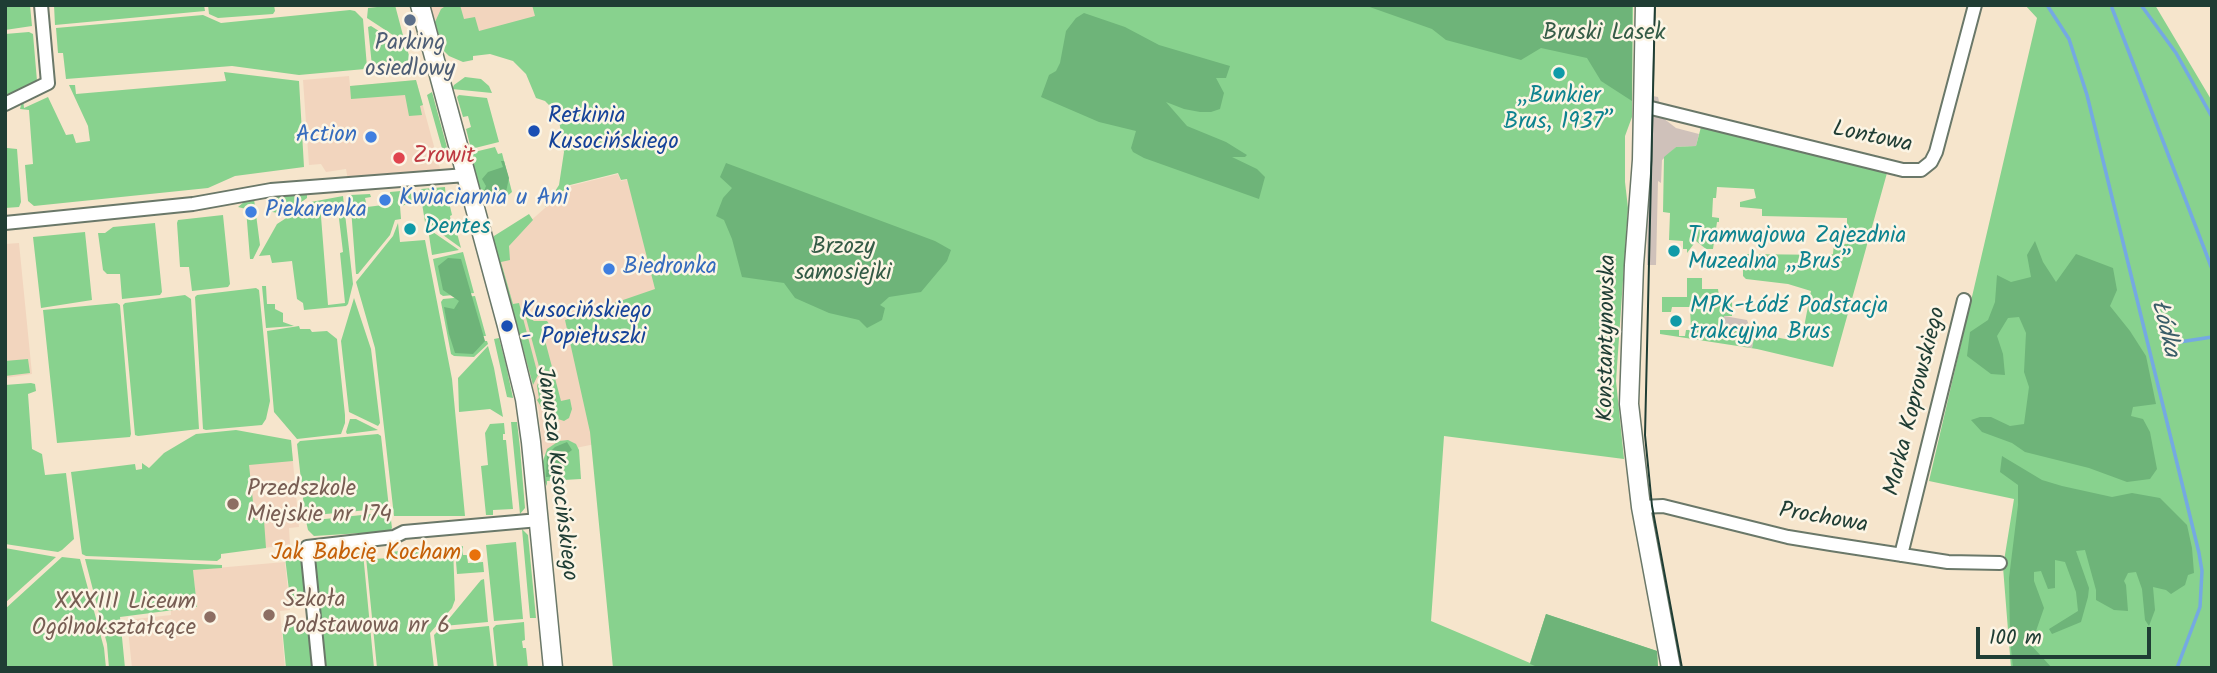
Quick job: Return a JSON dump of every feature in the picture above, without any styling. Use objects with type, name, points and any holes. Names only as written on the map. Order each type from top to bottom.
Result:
[{"type":"street","points":[[5,103],[48,83],[41,5]]},
{"type":"street","name":"Janusza Kusocińskiego","points":[[420,5],[520,377],[530,433],[553,668]]},
{"type":"street","name":"Konstantynowska","points":[[1645,5],[1643,106],[1628,381],[1641,507],[1671,668]]},
{"type":"street","name":"Lontowa","points":[[1643,106],[1903,170],[1921,170],[1931,162],[1936,152],[1975,5]]},
{"type":"street","points":[[5,223],[193,204],[224,200],[235,195],[293,188],[466,175]]},
{"type":"street","name":"Marka Koprowskiego","points":[[1901,555],[1964,300]]},
{"type":"street","name":"Prochowa","points":[[1641,507],[1663,506],[1787,537],[1901,555],[1948,562],[2000,563]]},
{"type":"street","points":[[319,668],[307,547],[394,537],[404,531],[539,520]]},
{"type":"shaded area","points":[[430,5],[537,5],[538,16],[440,42]]},
{"type":"shaded area","points":[[349,76],[350,86],[416,80],[441,172],[348,180],[346,169],[326,172],[321,164],[309,165],[303,80]]},
{"type":"shaded area","points":[[1653,96],[1658,97],[1663,118],[1676,128],[1699,134],[1696,146],[1676,147],[1662,160],[1661,183],[1658,181],[1656,265],[1647,265],[1649,108],[1653,108]]},
{"type":"shaded area","points":[[618,174],[621,181],[629,179],[659,290],[595,444],[542,455],[539,411],[501,262],[506,247],[528,223],[570,186]]},
{"type":"shaded area","points":[[19,243],[32,374],[5,378],[5,244]]},
{"type":"shaded area","points":[[1724,316],[1747,320],[1754,338],[1752,348],[1738,345],[1740,336],[1722,337]]},
{"type":"shaded area","name":"Przedszkole Miejskie nr 174","points":[[291,441],[299,527],[289,528],[290,545],[183,557],[165,454]]},
{"type":"shaded area","points":[[285,562],[290,610],[280,611],[285,668],[132,668],[127,620],[171,615],[171,610],[197,608],[193,570]]},
{"type":"green space","points":[[5,5],[30,5],[32,26],[5,30]]},
{"type":"green space","points":[[54,5],[204,5],[205,11],[55,25]]},
{"type":"green space","points":[[208,5],[274,5],[275,11],[273,14],[218,18],[209,14]]},
{"type":"green space","points":[[395,5],[405,43],[367,18],[368,8]]},
{"type":"green space","points":[[447,5],[460,5],[464,19],[475,17],[479,31],[535,16],[532,5],[1633,5],[1632,117],[1625,136],[1628,208],[1616,381],[1624,459],[1444,436],[1431,621],[1530,663],[1546,614],[1657,651],[1658,668],[613,668],[590,432],[565,320],[655,289],[627,179],[621,180],[618,173],[570,185],[545,207],[559,185],[564,152],[558,114],[545,101],[536,98],[526,74],[513,61],[490,54],[473,56],[473,60],[463,62],[449,56],[443,50],[435,22],[441,9]]},
{"type":"green space","name":"Bruski Lasek","points":[[1364,5],[1632,5],[1632,101],[1601,81],[1587,58],[1541,48],[1521,60],[1446,40],[1432,29]]},
{"type":"green space","points":[[2025,5],[2155,5],[2212,101],[2212,668],[2011,668],[2003,567],[2014,499],[1929,481],[2037,18]]},
{"type":"green space","points":[[350,10],[363,19],[365,69],[299,75],[232,66],[66,79],[63,53],[58,53],[56,28],[203,15],[221,23]]},
{"type":"green space","points":[[1084,13],[1125,27],[1159,45],[1230,66],[1226,78],[1216,78],[1224,93],[1220,109],[1200,112],[1166,102],[1187,126],[1226,142],[1247,155],[1232,157],[1257,169],[1265,177],[1259,199],[1144,158],[1131,148],[1136,131],[1099,122],[1041,97],[1049,75],[1056,71],[1060,63],[1066,31],[1076,18]]},
{"type":"green space","points":[[371,26],[407,49],[411,62],[372,66],[368,27]]},
{"type":"green space","points":[[5,34],[33,34],[37,81],[5,96]]},
{"type":"green space","points":[[224,72],[299,81],[304,167],[235,176],[208,188],[34,206],[28,201],[25,165],[33,164],[29,110],[20,109],[23,98],[24,108],[48,97],[66,135],[73,134],[76,143],[90,141],[88,126],[69,85],[75,85],[76,94],[226,81]]},
{"type":"green space","points":[[465,77],[481,79],[492,93],[452,89]]},
{"type":"green space","points":[[416,80],[423,105],[420,106],[422,115],[409,116],[405,95],[351,99],[350,86]]},
{"type":"green space","points":[[432,92],[448,151],[443,152],[427,95]]},
{"type":"green space","points":[[457,97],[487,98],[499,142],[471,149],[466,129],[471,127],[468,116],[463,117]]},
{"type":"green space","points":[[1701,127],[1887,173],[1833,367],[1757,349],[1660,334],[1660,330],[1679,330],[1679,336],[1685,336],[1686,330],[1691,330],[1690,307],[1672,307],[1671,312],[1662,312],[1662,297],[1687,297],[1687,278],[1702,278],[1702,289],[1718,289],[1719,296],[1732,297],[1732,316],[1724,316],[1723,337],[1728,337],[1729,326],[1739,327],[1739,345],[1752,348],[1754,338],[1764,335],[1796,341],[1804,327],[1811,291],[1788,284],[1746,279],[1743,276],[1743,254],[1830,255],[1833,254],[1834,243],[1847,244],[1847,218],[1762,216],[1762,209],[1740,207],[1740,202],[1756,198],[1754,189],[1717,187],[1716,198],[1713,198],[1712,217],[1719,218],[1719,222],[1713,249],[1706,249],[1696,241],[1687,253],[1687,249],[1683,249],[1683,241],[1669,240],[1670,213],[1663,212],[1664,157],[1676,147],[1696,146]]},
{"type":"green space","points":[[5,128],[7,148],[17,149],[21,202],[19,207],[5,208]]},
{"type":"green space","points":[[495,147],[498,154],[502,153],[512,192],[495,201],[481,196],[470,153]]},
{"type":"green space","points":[[501,161],[504,161],[509,178],[506,192],[493,197],[483,194],[486,186],[482,179],[488,172],[503,167]]},
{"type":"green space","name":"Brzozy samosiejki","points":[[726,163],[935,241],[951,250],[947,261],[921,292],[889,297],[880,305],[885,308],[882,320],[867,328],[859,320],[829,313],[795,298],[784,283],[742,277],[724,220],[716,216],[723,198],[732,188],[720,177]]},
{"type":"green space","points":[[445,187],[446,203],[449,202],[451,222],[454,222],[461,248],[425,222],[421,189]]},
{"type":"green space","points":[[390,192],[416,192],[417,200],[400,206],[401,219],[395,220],[390,235],[356,274],[350,195],[370,194],[371,197],[365,198],[367,207],[391,204]]},
{"type":"green space","points":[[307,194],[307,198],[285,214],[266,211],[272,197]]},
{"type":"green space","points":[[343,196],[353,284],[346,306],[304,310],[303,303],[297,299],[292,261],[272,263],[270,255],[259,256],[277,224],[311,202]],"holes":[[[337,202],[343,252],[340,253],[345,303],[328,305],[320,204]]]},
{"type":"green space","points":[[254,199],[260,245],[253,259],[250,259],[246,209],[238,207]]},
{"type":"green space","points":[[529,214],[533,220],[509,246],[510,260],[501,262],[513,304],[519,303],[538,375],[533,385],[494,242],[494,236]]},
{"type":"green space","points":[[223,215],[230,284],[228,287],[192,291],[189,267],[180,267],[178,220]]},
{"type":"green space","points":[[155,223],[162,292],[160,295],[122,299],[120,274],[107,274],[103,270],[98,233],[105,233],[113,227]]},
{"type":"green space","points":[[398,223],[400,242],[425,240],[452,379],[465,516],[394,516],[375,348],[356,282],[393,236]]},
{"type":"green space","points":[[428,229],[430,230],[459,250],[432,255]]},
{"type":"green space","points":[[85,232],[92,300],[41,308],[33,237]]},
{"type":"green space","points":[[2035,241],[2043,262],[2056,282],[2076,254],[2113,268],[2117,290],[2110,306],[2146,356],[2156,404],[2133,407],[2131,416],[2143,419],[2150,432],[2157,469],[2150,479],[2127,482],[2089,468],[2025,452],[2012,443],[1982,432],[1971,420],[1991,417],[2010,426],[2024,424],[2029,387],[2024,372],[2026,333],[2019,317],[2008,318],[1997,336],[2003,354],[2005,375],[1991,374],[1967,356],[1970,332],[1988,320],[1995,302],[1997,275],[2011,282],[2031,277],[2027,255]]},
{"type":"green space","points":[[463,252],[474,293],[443,296],[440,294],[433,259]]},
{"type":"green space","points":[[448,258],[461,259],[485,341],[473,354],[455,353],[449,334],[444,307],[454,309],[459,301],[443,290],[438,266]]},
{"type":"green space","points":[[262,286],[266,286],[267,304],[275,304],[275,309],[283,313],[283,322],[294,326],[266,328]]},
{"type":"green space","points":[[256,288],[259,290],[270,401],[266,419],[262,425],[203,429],[195,297]]},
{"type":"green space","points":[[185,295],[191,299],[199,429],[135,435],[123,305]]},
{"type":"green space","points":[[475,296],[486,336],[483,336],[484,341],[488,344],[474,357],[454,356],[451,354],[441,302],[443,299]]},
{"type":"green space","points":[[354,298],[371,349],[380,423],[378,426],[349,412],[341,341]]},
{"type":"green space","points":[[117,303],[120,305],[130,437],[57,443],[43,310]]},
{"type":"green space","points":[[525,314],[534,321],[547,321],[551,327],[542,329],[561,401],[570,399],[572,409],[569,418],[564,421],[546,415],[537,400],[537,386],[541,374]]},
{"type":"green space","points":[[299,326],[300,329],[310,329],[312,332],[327,331],[337,339],[345,415],[341,434],[297,439],[274,412],[267,331]]},
{"type":"green space","points":[[499,338],[513,398],[507,397],[494,339]]},
{"type":"green space","points":[[488,346],[503,417],[490,409],[459,412],[458,378]]},
{"type":"green space","points":[[28,359],[30,373],[5,376],[5,361]]},
{"type":"green space","points":[[35,384],[36,391],[28,394],[32,449],[42,454],[45,475],[66,473],[74,539],[58,552],[5,544],[5,385]]},
{"type":"green space","points":[[350,419],[356,419],[378,430],[347,434]]},
{"type":"green space","points":[[511,422],[517,422],[520,448],[525,508],[520,514]]},
{"type":"green space","points":[[504,423],[503,440],[506,440],[513,509],[493,510],[493,515],[486,515],[481,466],[488,465],[485,433],[490,424]]},
{"type":"green space","points":[[236,430],[291,440],[293,461],[249,465],[255,520],[264,520],[266,548],[221,554],[217,561],[82,554],[71,472],[135,464],[136,470],[142,469],[142,463],[149,468],[164,453],[196,434]]},
{"type":"green space","points":[[378,434],[381,436],[389,508],[305,516],[297,444],[300,441]]},
{"type":"green space","points":[[568,440],[576,444],[579,450],[581,479],[547,481],[547,486],[543,478],[542,464],[547,449],[559,441]]},
{"type":"green space","points":[[567,442],[572,450],[564,456],[559,467],[564,473],[561,476],[546,477],[547,455],[555,447]]},
{"type":"green space","points":[[2002,456],[2042,480],[2062,486],[2112,497],[2132,493],[2160,498],[2187,525],[2194,573],[2188,575],[2185,585],[2171,594],[2153,587],[2155,610],[2149,626],[2145,620],[2142,589],[2136,572],[2128,573],[2124,581],[2128,611],[2114,610],[2096,600],[2096,590],[2085,550],[2076,551],[2089,588],[2081,622],[2052,634],[2049,629],[2078,611],[2076,592],[2065,562],[2055,560],[2055,588],[2048,589],[2041,571],[2034,572],[2034,581],[2044,608],[2036,631],[2027,633],[2031,645],[2052,668],[2013,668],[2009,578],[2018,485],[2000,472]]},
{"type":"green space","points":[[390,512],[392,528],[389,533],[363,537],[362,533],[314,536],[308,530],[306,521]]},
{"type":"green space","points":[[522,529],[528,535],[536,618],[530,618]]},
{"type":"green space","points":[[516,542],[523,619],[494,621],[486,545]]},
{"type":"green space","points":[[463,546],[463,555],[467,555],[468,563],[483,562],[484,572],[457,574],[455,549]]},
{"type":"green space","points":[[451,547],[455,600],[452,608],[430,633],[434,668],[377,668],[366,557],[373,555],[374,559],[389,558],[389,552]]},
{"type":"green space","points":[[5,548],[56,557],[5,603]]},
{"type":"green space","points":[[363,553],[374,668],[322,668],[312,559]]},
{"type":"green space","points":[[302,556],[308,605],[291,607],[285,557]]},
{"type":"green space","points":[[62,557],[80,559],[104,648],[106,668],[5,668],[5,609]]},
{"type":"green space","points":[[85,559],[222,565],[222,568],[193,570],[197,607],[120,617],[125,668],[109,668],[107,644]]},
{"type":"green space","points":[[484,579],[488,622],[443,626],[481,580]]},
{"type":"green space","points":[[1546,614],[1657,651],[1658,668],[1540,668],[1530,664]]},
{"type":"green space","points":[[524,622],[525,640],[522,641],[523,648],[526,648],[528,668],[497,668],[493,628],[496,625]]},
{"type":"green space","points":[[311,624],[314,668],[286,668],[282,626]]},
{"type":"green space","points":[[489,626],[494,668],[438,668],[434,635],[438,631]]},
{"type":"waterway","name":"Łódka","points":[[2047,5],[2069,39],[2087,95],[2199,553],[2202,571],[2200,607],[2177,668]]},
{"type":"waterway","points":[[2141,5],[2176,53],[2212,117]]},
{"type":"waterway","points":[[2112,8],[2212,269]]},
{"type":"waterway","points":[[2173,343],[2212,337]]},
{"type":"tram line","points":[[1655,5],[1645,435],[1652,506],[1682,668]]},
{"type":"place","name":"Parking osiedlowy","points":[[410,20]]},
{"type":"place","name":"„Bunkier Brus, 1937”","points":[[1559,73]]},
{"type":"place","name":"Retkinia Kusocińskiego","points":[[534,131]]},
{"type":"place","name":"Action","points":[[371,137]]},
{"type":"place","name":"Zrowit","points":[[399,158]]},
{"type":"place","name":"Kwiaciarnia u Ani","points":[[385,200]]},
{"type":"place","name":"Piekarenka","points":[[251,212]]},
{"type":"place","name":"Dentes","points":[[410,229]]},
{"type":"place","name":"Tramwajowa Zajezdnia Muzealna „Brus”","points":[[1674,251]]},
{"type":"place","name":"Biedronka","points":[[609,269]]},
{"type":"place","name":"MPK-Łódź Podstacja trakcyjna Brus","points":[[1676,321]]},
{"type":"place","name":"Kusocińskiego - Popiełuszki","points":[[507,326]]},
{"type":"place","name":"Przedszkole Miejskie nr 174","points":[[233,504]]},
{"type":"place","name":"Jak Babcię Kocham","points":[[475,555]]},
{"type":"place","name":"Szkoła Podstawowa nr 6","points":[[269,615]]},
{"type":"place","name":"XXXIII Liceum Ogólnokształcące","points":[[210,617]]}]
